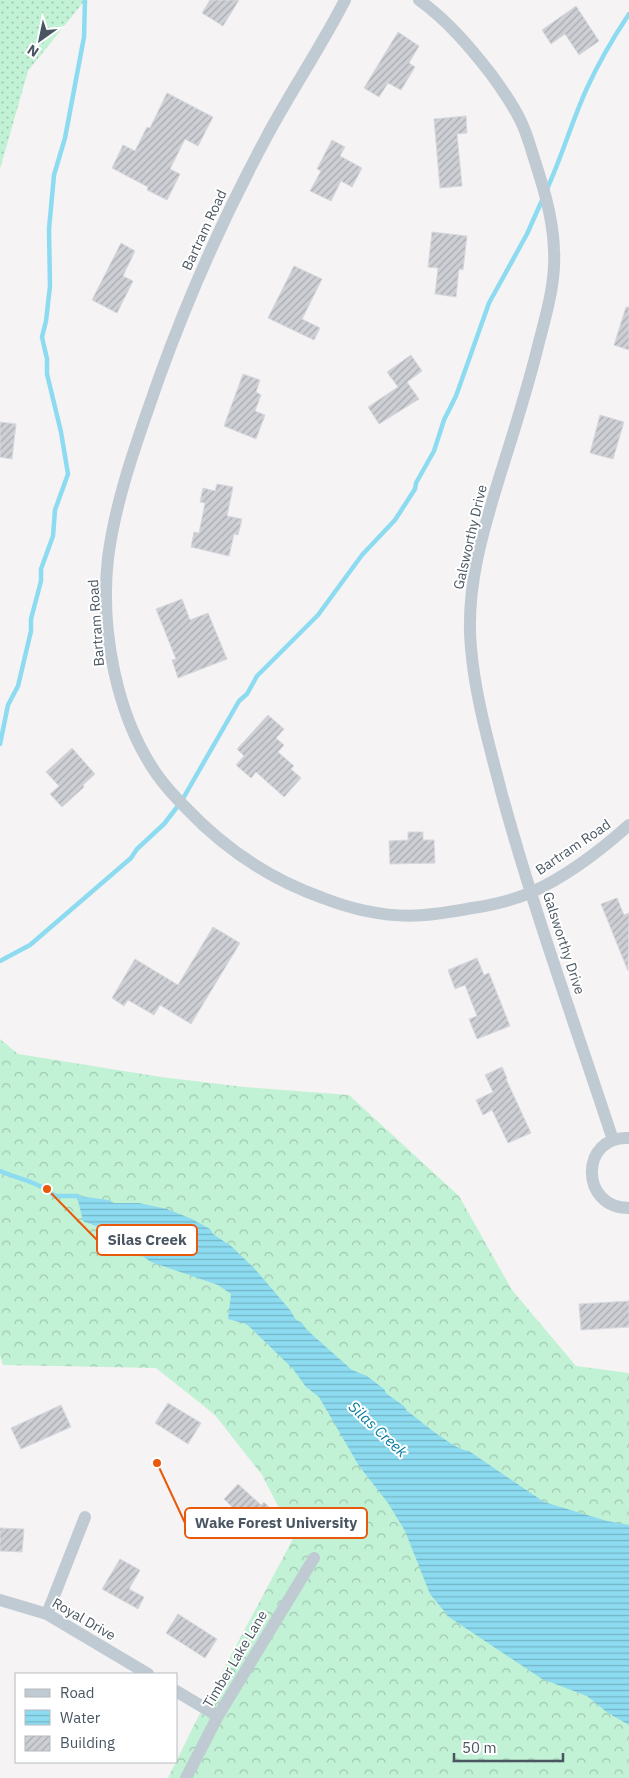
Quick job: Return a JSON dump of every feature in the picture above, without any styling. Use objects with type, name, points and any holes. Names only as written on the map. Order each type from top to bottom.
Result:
[{"type":"street","name":"Bartram Road","points":[[345,0],[268,134],[231,204],[174,338],[140,432],[123,489],[108,560],[107,605],[114,672],[123,704],[132,727],[158,776],[201,824],[251,864],[280,881],[334,902],[360,909],[394,915],[422,915],[489,905],[531,892],[591,856],[629,825]]},
{"type":"street","name":"Galsworthy Drive","points":[[419,0],[451,26],[469,46],[516,110],[543,185],[552,224],[554,270],[549,303],[533,367],[487,519],[475,570],[469,624],[477,689],[486,732],[515,843],[613,1140]]},
{"type":"street","points":[[629,1138],[613,1140],[606,1144],[595,1156],[592,1164],[594,1188],[612,1205],[629,1208]]},
{"type":"street","points":[[47,1614],[84,1516]]},
{"type":"street","name":"Timber Lake Lane","points":[[186,1778],[218,1716],[314,1558]]},
{"type":"street","name":"Royal Drive","points":[[0,1600],[47,1614],[146,1673]]},
{"type":"street","points":[[178,1692],[218,1716]]},
{"type":"green space","points":[[0,0],[85,0],[28,71],[0,169]]},
{"type":"green space","points":[[0,1039],[18,1054],[161,1077],[244,1087],[349,1095],[459,1196],[512,1290],[576,1366],[629,1373],[629,1778],[168,1778],[175,1763],[178,1763],[178,1758],[194,1725],[294,1537],[262,1475],[215,1415],[156,1368],[3,1365],[0,1356]]},
{"type":"water","points":[[77,1196],[109,1200],[114,1203],[139,1203],[167,1209],[210,1229],[213,1234],[231,1246],[254,1268],[290,1310],[296,1320],[301,1322],[308,1331],[352,1370],[367,1376],[404,1406],[407,1411],[438,1434],[455,1446],[469,1451],[544,1502],[607,1521],[629,1525],[629,1725],[608,1713],[587,1696],[542,1679],[449,1617],[430,1594],[405,1531],[388,1503],[359,1466],[319,1397],[306,1387],[293,1369],[252,1329],[246,1324],[228,1319],[231,1294],[218,1285],[151,1262],[116,1238],[110,1238],[98,1227],[83,1221]]},
{"type":"building","points":[[210,0],[239,0],[223,26],[202,13]]},
{"type":"building","points":[[576,6],[599,41],[579,55],[565,34],[551,44],[542,30]]},
{"type":"building","points":[[398,32],[419,46],[409,63],[415,67],[401,90],[388,83],[379,97],[364,88]]},
{"type":"building","points":[[167,93],[213,117],[198,146],[185,139],[170,169],[180,174],[167,200],[147,190],[148,187],[112,168],[123,145],[135,151],[147,127],[150,128]]},
{"type":"building","points":[[466,116],[467,133],[457,134],[462,186],[440,188],[434,119]]},
{"type":"building","points":[[332,140],[345,147],[340,156],[362,168],[352,187],[341,181],[331,201],[310,191],[321,171],[317,169]]},
{"type":"building","points":[[432,232],[467,236],[463,270],[459,269],[456,297],[435,294],[438,268],[428,267]]},
{"type":"building","points":[[121,243],[135,251],[123,276],[133,281],[117,313],[92,300]]},
{"type":"building","points":[[294,266],[322,279],[302,319],[320,328],[314,340],[268,318]]},
{"type":"building","points":[[626,307],[629,307],[629,350],[614,345]]},
{"type":"building","points":[[411,355],[422,371],[407,382],[419,399],[379,424],[368,407],[398,387],[387,372]]},
{"type":"building","points":[[243,374],[260,380],[256,392],[261,395],[255,411],[265,415],[256,439],[224,426]]},
{"type":"building","points":[[600,415],[624,422],[613,459],[590,453]]},
{"type":"building","points":[[0,422],[16,424],[12,459],[0,457]]},
{"type":"building","points":[[217,484],[233,487],[227,516],[242,519],[238,535],[234,534],[229,556],[191,547],[194,532],[199,533],[205,503],[200,502],[203,488],[215,491]]},
{"type":"building","points":[[182,599],[190,620],[208,613],[227,659],[178,678],[172,660],[176,659],[156,609]]},
{"type":"building","points":[[268,715],[284,729],[276,738],[284,745],[278,752],[294,766],[291,769],[301,778],[284,797],[256,772],[251,778],[236,765],[244,756],[237,749]]},
{"type":"building","points":[[72,748],[95,774],[62,807],[50,794],[59,786],[46,772]]},
{"type":"building","points":[[408,832],[423,832],[423,840],[434,840],[435,863],[390,864],[389,841],[408,840]]},
{"type":"building","points":[[617,898],[624,915],[629,913],[628,971],[601,904]]},
{"type":"building","points":[[213,927],[240,943],[191,1024],[160,1005],[154,1015],[128,1000],[124,1006],[112,998],[135,959],[178,985]]},
{"type":"building","points":[[477,958],[484,975],[489,973],[510,1026],[477,1039],[469,1019],[477,1016],[465,985],[455,989],[448,970]]},
{"type":"building","points":[[502,1067],[531,1133],[508,1143],[492,1110],[483,1115],[476,1100],[493,1092],[485,1075]]},
{"type":"building","points":[[629,1301],[629,1327],[581,1330],[579,1304]]},
{"type":"building","points":[[168,1403],[201,1423],[188,1444],[155,1423]]},
{"type":"building","points":[[61,1405],[71,1427],[21,1449],[11,1428]]},
{"type":"building","points":[[238,1484],[261,1505],[264,1502],[273,1511],[255,1530],[224,1499]]},
{"type":"building","points":[[0,1528],[24,1529],[22,1552],[0,1551]]},
{"type":"building","points":[[120,1559],[140,1570],[129,1589],[144,1597],[138,1609],[102,1589]]},
{"type":"building","points":[[178,1614],[217,1639],[205,1658],[166,1633]]},
{"type":"waterway","points":[[0,744],[8,705],[18,686],[31,631],[31,619],[41,581],[41,569],[53,536],[55,510],[68,474],[61,432],[47,374],[47,359],[42,337],[50,286],[49,229],[54,175],[65,138],[84,37],[85,0]]},
{"type":"waterway","points":[[547,189],[587,88],[606,50],[629,14]]},
{"type":"waterway","points":[[0,961],[30,945],[131,858],[137,849],[164,824],[181,802],[239,701],[247,694],[257,676],[318,615],[362,555],[395,520],[415,489],[416,483],[434,451],[489,303],[527,234],[543,198]]},
{"type":"waterway","name":"Silas Creek","points":[[0,1171],[36,1184],[55,1196],[77,1196],[82,1199]]},
{"type":"place","name":"Silas Creek","points":[[47,1189]]},
{"type":"place","name":"Wake Forest University","points":[[157,1463]]}]
